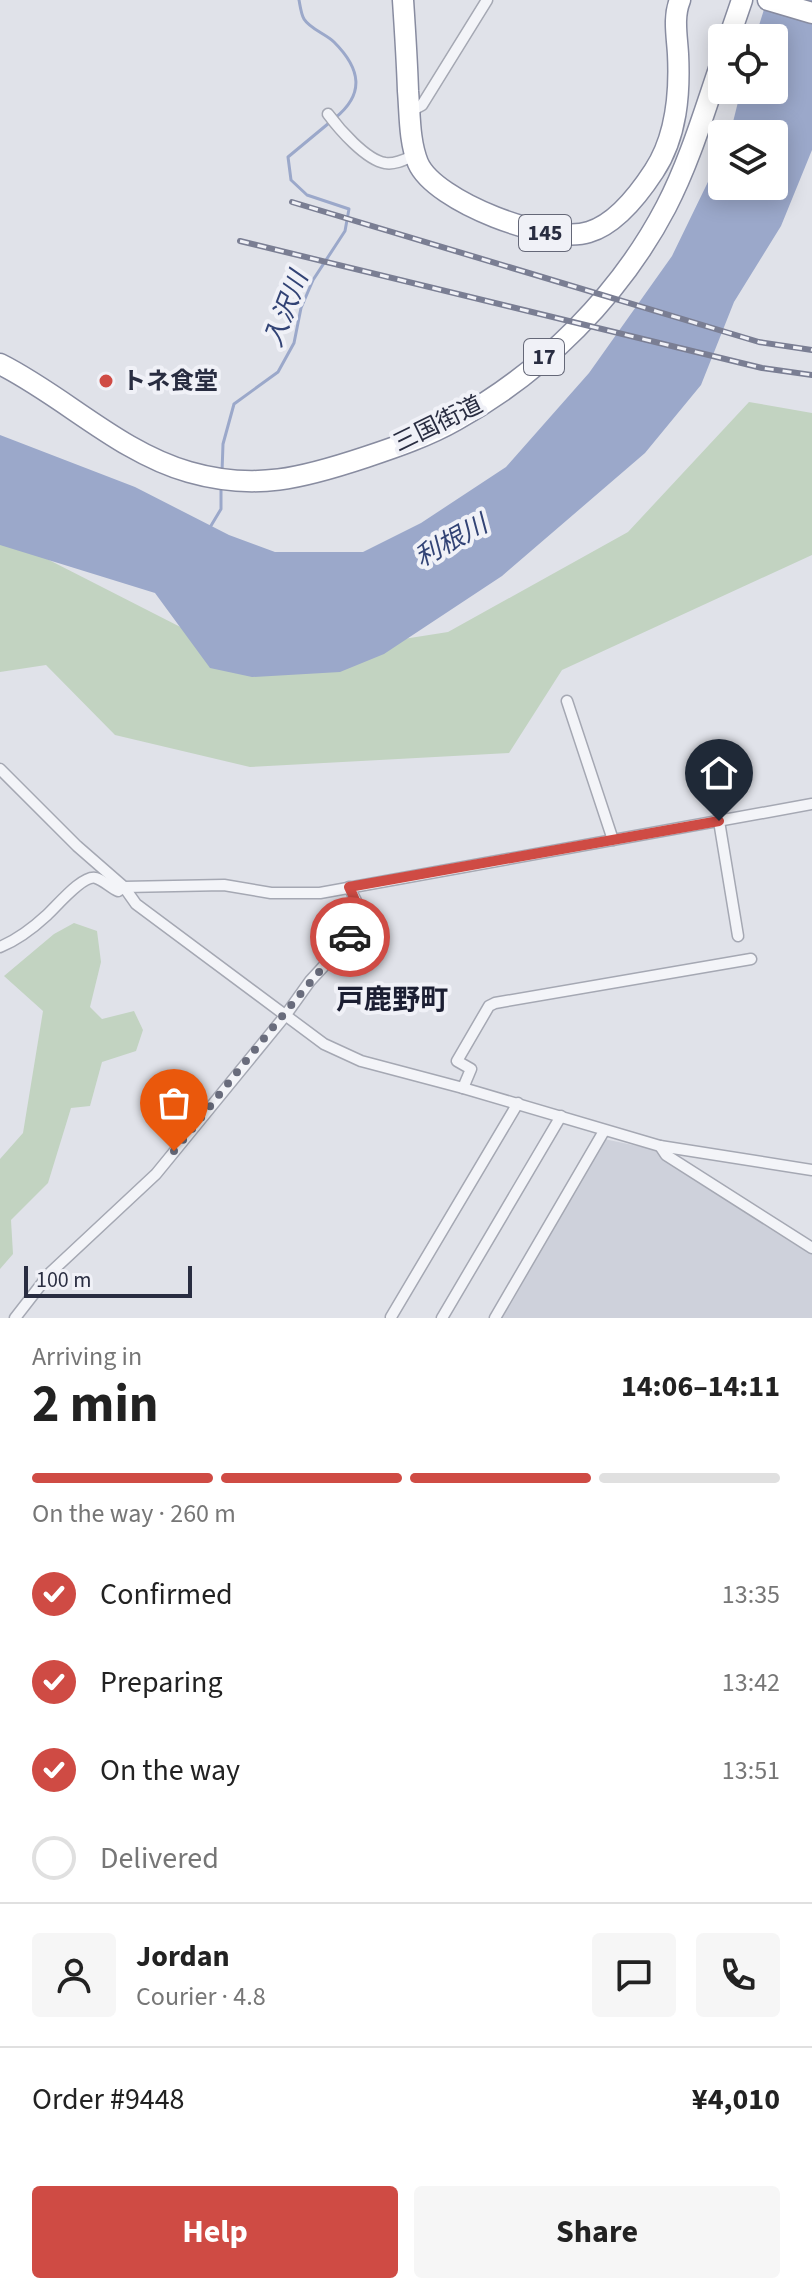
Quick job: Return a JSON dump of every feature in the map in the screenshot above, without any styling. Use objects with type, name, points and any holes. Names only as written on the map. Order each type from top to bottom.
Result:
[{"type":"highway","name":"145","points":[[403,0],[409,113],[415,155],[428,179],[441,190],[530,229],[566,236],[591,232],[604,226],[629,202],[663,155],[678,100],[676,23],[680,0]]},
{"type":"highway","points":[[734,24],[742,0]]},
{"type":"highway","points":[[769,0],[812,13]]},
{"type":"highway","name":"三国街道","points":[[0,364],[145,453],[170,465],[217,478],[247,482],[283,481],[389,449],[453,422],[482,405],[541,359],[584,320],[614,287],[665,210],[708,99]]},
{"type":"street","points":[[409,113],[422,105],[487,0]]},
{"type":"street","points":[[328,114],[355,144],[384,163],[396,163],[415,155]]},
{"type":"street","points":[[567,701],[613,840]]},
{"type":"street","points":[[0,769],[77,846],[124,887],[136,904],[324,1044],[361,1061],[518,1103],[660,1146],[812,1170]]},
{"type":"street","points":[[0,947],[45,917],[89,878],[96,878],[118,891],[124,887],[224,885],[288,895],[349,887],[812,804]]},
{"type":"street","points":[[719,821],[738,936]]},
{"type":"street","points":[[15,1318],[50,1273],[156,1174],[310,981],[358,929],[359,907],[349,887]]},
{"type":"street","points":[[463,1088],[471,1069],[457,1061],[489,1006],[495,1003],[751,959]]},
{"type":"street","points":[[391,1317],[518,1103]]},
{"type":"street","points":[[442,1318],[561,1116]]},
{"type":"street","points":[[495,1318],[604,1131]]},
{"type":"street","points":[[660,1146],[666,1155],[812,1248]]},
{"type":"shaded area","points":[[604,1139],[652,1149],[812,1253],[812,1318],[499,1318]]},
{"type":"green space","points":[[749,402],[812,413],[812,555],[562,670],[509,753],[250,767],[115,735],[46,665],[0,672],[0,535],[251,663],[448,632],[628,532]]},
{"type":"green space","points":[[74,923],[97,931],[101,962],[90,1007],[102,1019],[134,1011],[143,1030],[136,1051],[102,1062],[90,1106],[71,1108],[48,1183],[11,1220],[13,1254],[0,1269],[0,1159],[23,1133],[43,1011],[4,976],[54,934]]},
{"type":"water","name":"利根川","points":[[767,0],[812,0],[812,150],[781,226],[734,302],[701,385],[645,453],[502,576],[384,654],[340,672],[252,677],[210,668],[155,593],[0,545],[0,435],[135,487],[229,535],[275,552],[363,552],[421,523],[506,467],[589,373],[672,256],[708,182],[708,200],[788,200],[788,120],[734,120],[738,104],[788,104],[788,24],[759,24]]},
{"type":"waterway","name":"入沢川","points":[[299,0],[307,23],[334,42],[354,72],[355,91],[345,109],[335,118]]},
{"type":"waterway","name":"入沢川","points":[[222,472],[223,444],[234,404],[278,372],[294,343],[301,308],[313,280],[345,231],[349,209],[307,195],[291,180],[288,157],[329,123]]},
{"type":"waterway","name":"入沢川","points":[[209,529],[221,509],[221,488]]},
{"type":"railway","points":[[292,202],[759,342],[812,350]]},
{"type":"railway","points":[[240,241],[762,368],[812,375]]},
{"type":"way so far","points":[[174,1151],[310,981],[350,937]]},
{"type":"place","name":"トネ食堂","points":[[106,381]]},
{"type":"district","name":"戸鹿野町","points":[[392,1000]]},
{"type":"route","points":[[350,937],[358,929],[359,907],[349,887],[719,821]]}]
